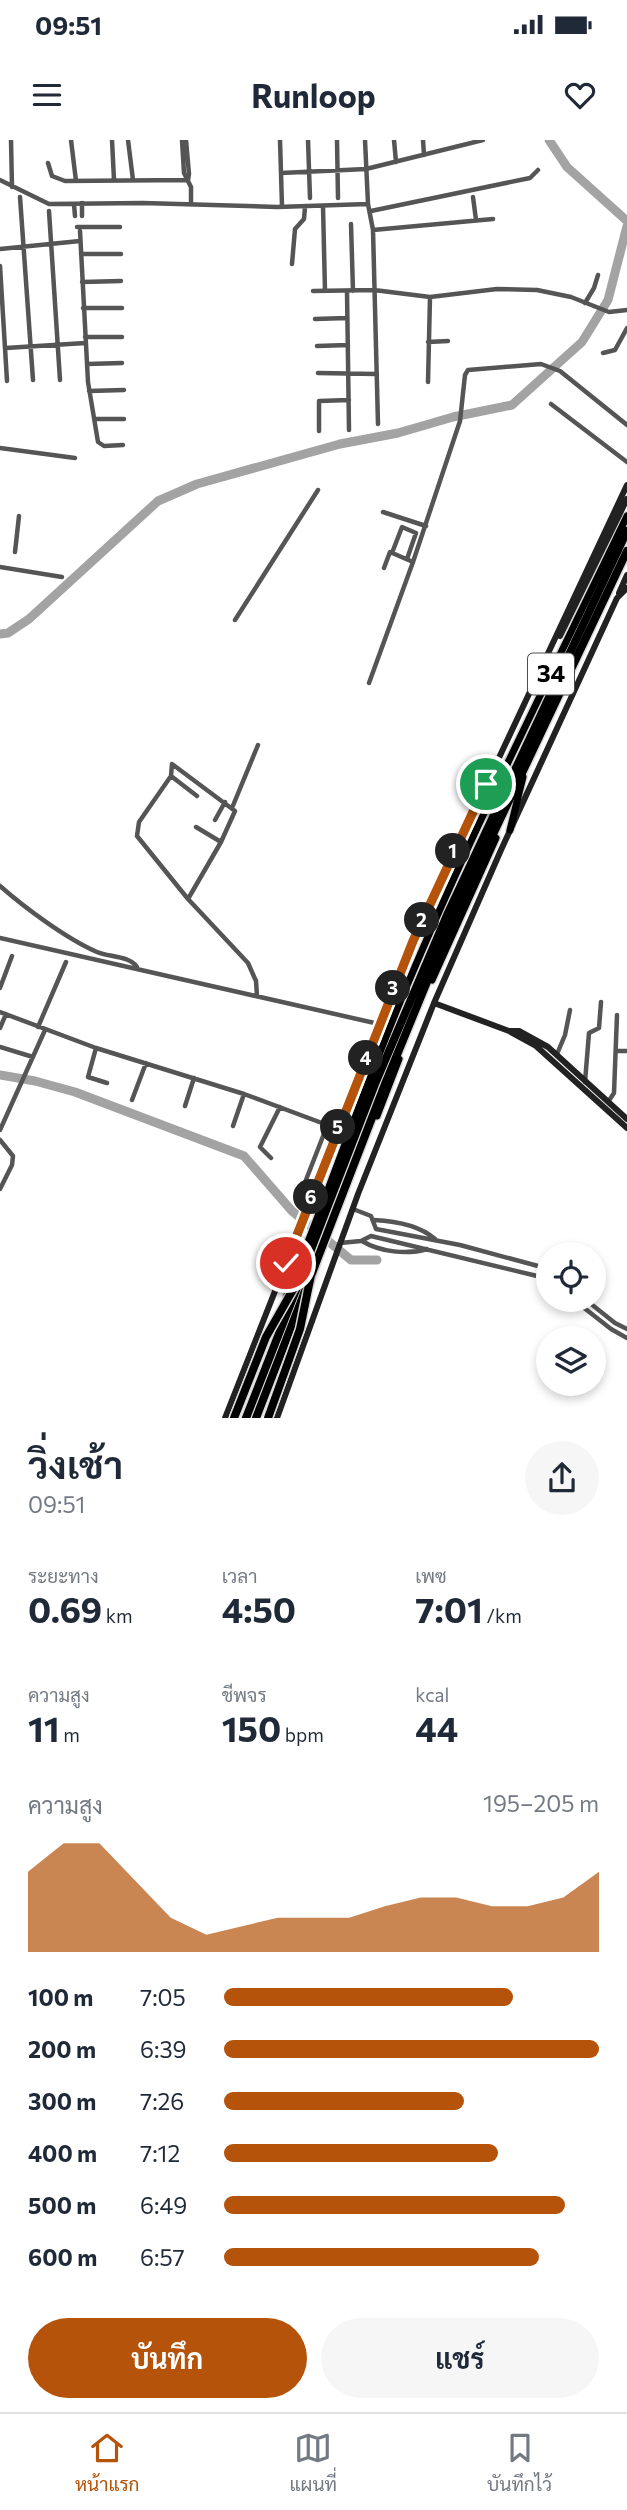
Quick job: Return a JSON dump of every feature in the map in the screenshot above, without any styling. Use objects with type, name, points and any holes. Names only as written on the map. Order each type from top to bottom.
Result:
[{"type":"highway","name":"34","points":[[234,1418],[296,1272],[405,991],[475,831],[624,513]]},
{"type":"highway","points":[[258,1418],[375,1084],[479,842],[627,531]]},
{"type":"highway","points":[[246,1418],[452,921],[627,551]]},
{"type":"highway","name":"34","points":[[258,1418],[424,998],[523,776],[627,558]]},
{"type":"highway","points":[[475,831],[492,773]]},
{"type":"highway","points":[[510,831],[523,776]]},
{"type":"highway","points":[[234,1418],[273,1323],[307,1273]]},
{"type":"highway","points":[[268,1418],[300,1329],[307,1273]]},
{"type":"main road","name":"34","points":[[225,1418],[379,1024],[456,846],[627,485]]},
{"type":"main road","points":[[538,677],[624,513],[627,499]]},
{"type":"main road","points":[[617,598],[627,575]]},
{"type":"main road","name":"34","points":[[276,1418],[340,1243],[434,1003],[617,598],[627,588]]},
{"type":"main road","points":[[434,1003],[509,1031],[546,1053],[627,1128]]},
{"type":"main road","points":[[509,1031],[519,1031],[538,1040],[557,1054],[627,1119]]},
{"type":"main road","points":[[280,1364],[299,1354]]},
{"type":"street","points":[[11,140],[12,187]]},
{"type":"street","points":[[71,140],[76,181]]},
{"type":"street","points":[[112,140],[114,180]]},
{"type":"street","points":[[128,140],[132,180]]},
{"type":"street","points":[[184,140],[184,173],[191,187],[191,204]]},
{"type":"street","points":[[280,140],[282,206]]},
{"type":"street","points":[[308,140],[310,198]]},
{"type":"street","points":[[337,140],[338,198]]},
{"type":"street","points":[[365,140],[368,204],[373,230],[378,424]]},
{"type":"street","points":[[394,140],[396,162]]},
{"type":"street","points":[[423,140],[424,155]]},
{"type":"street","points":[[453,140],[454,148]]},
{"type":"street","points":[[281,173],[366,169],[482,140]]},
{"type":"street","points":[[48,163],[54,177],[76,181],[188,180]]},
{"type":"street","points":[[371,211],[530,178],[538,170]]},
{"type":"street","points":[[0,180],[43,202],[282,206],[368,204]]},
{"type":"street","points":[[20,197],[33,380]]},
{"type":"street","points":[[473,197],[476,220]]},
{"type":"street","points":[[82,203],[79,223],[89,391],[99,444],[123,445]]},
{"type":"street","points":[[74,204],[79,223]]},
{"type":"street","points":[[292,264],[295,227],[304,219],[305,206]]},
{"type":"street","points":[[323,206],[325,291]]},
{"type":"street","points":[[48,211],[60,380]]},
{"type":"street","points":[[373,230],[494,219]]},
{"type":"street","points":[[79,223],[120,227]]},
{"type":"street","points":[[349,430],[347,318],[351,224]]},
{"type":"street","points":[[0,249],[80,242]]},
{"type":"street","points":[[81,254],[121,254]]},
{"type":"street","points":[[0,267],[8,381]]},
{"type":"street","points":[[585,303],[598,275]]},
{"type":"street","points":[[82,282],[121,281]]},
{"type":"street","points":[[313,291],[374,290],[430,297],[515,289],[542,291],[609,313],[627,310]]},
{"type":"street","points":[[428,382],[430,297]]},
{"type":"street","points":[[83,308],[122,307]]},
{"type":"street","points":[[316,319],[347,318]]},
{"type":"street","points":[[603,353],[615,350],[627,328]]},
{"type":"street","points":[[6,348],[122,337]]},
{"type":"street","points":[[428,342],[448,341]]},
{"type":"street","points":[[317,346],[348,345]]},
{"type":"street","points":[[87,364],[122,363]]},
{"type":"street","points":[[369,683],[426,526],[460,421],[465,375],[468,370],[547,365],[559,371],[627,425]]},
{"type":"street","points":[[318,373],[376,374]]},
{"type":"street","points":[[89,391],[124,390]]},
{"type":"street","points":[[319,431],[319,401],[349,400]]},
{"type":"street","points":[[551,404],[627,463]]},
{"type":"street","points":[[94,419],[124,419]]},
{"type":"street","points":[[0,448],[75,458]]},
{"type":"street","points":[[235,620],[318,490]]},
{"type":"street","points":[[383,512],[426,526]]},
{"type":"street","points":[[15,552],[19,516]]},
{"type":"street","points":[[384,568],[402,527],[416,533],[407,559]]},
{"type":"street","points":[[392,553],[413,562]]},
{"type":"street","points":[[0,567],[62,577]]},
{"type":"street","points":[[232,808],[258,745]]},
{"type":"street","points":[[188,899],[235,814],[225,802],[173,764],[171,776],[139,822],[137,836],[188,899],[248,963],[256,981],[257,996]]},
{"type":"street","points":[[171,776],[197,796]]},
{"type":"street","points":[[215,820],[225,802]]},
{"type":"street","points":[[196,827],[221,842]]},
{"type":"street","points":[[0,886],[83,945],[105,956],[133,962],[137,968]]},
{"type":"street","points":[[0,938],[379,1024]]},
{"type":"street","points":[[0,988],[12,956]]},
{"type":"street","points":[[38,1027],[66,962]]},
{"type":"street","points":[[585,1082],[589,1033],[599,1028],[601,1002]]},
{"type":"street","points":[[557,1054],[565,1035],[570,1010]]},
{"type":"street","points":[[0,1028],[3,1013],[96,1048],[244,1094],[338,1129]]},
{"type":"street","points":[[608,1101],[614,1093],[617,1016]]},
{"type":"street","points":[[0,1130],[45,1030]]},
{"type":"street","points":[[0,1047],[33,1057]]},
{"type":"street","points":[[96,1048],[88,1077],[107,1083]]},
{"type":"street","points":[[616,1051],[627,1051]]},
{"type":"street","points":[[132,1100],[146,1063]]},
{"type":"street","points":[[185,1106],[194,1078]]},
{"type":"street","points":[[233,1126],[244,1094]]},
{"type":"street","points":[[271,1158],[260,1147],[280,1107]]},
{"type":"street","points":[[312,1195],[304,1191],[303,1185],[327,1126]]},
{"type":"street","points":[[0,1140],[13,1156],[12,1165],[0,1189]]},
{"type":"street","points":[[353,1209],[366,1213],[373,1220],[376,1229]]},
{"type":"street","points":[[373,1220],[407,1225],[426,1232],[435,1239]]},
{"type":"street","points":[[340,1243],[361,1241],[371,1236],[376,1229]]},
{"type":"street","points":[[376,1229],[435,1239],[536,1265]]},
{"type":"street","points":[[371,1236],[536,1276]]},
{"type":"street","points":[[361,1241],[372,1248],[382,1250],[417,1251],[428,1248]]},
{"type":"street","points":[[505,1267],[508,1258]]},
{"type":"street","points":[[589,1312],[627,1338]]},
{"type":"street","points":[[601,1312],[627,1329]]},
{"type":"waterway","points":[[549,140],[567,167],[627,221]]},
{"type":"waterway","points":[[0,634],[8,633],[29,619],[158,501],[197,484],[340,444],[512,405],[582,342],[608,300],[627,226]]},
{"type":"waterway","points":[[0,1075],[75,1092],[244,1156],[292,1211],[351,1260],[377,1260]]},
{"type":"route","points":[[286,1263],[342,1115],[413,941],[486,784]]}]
